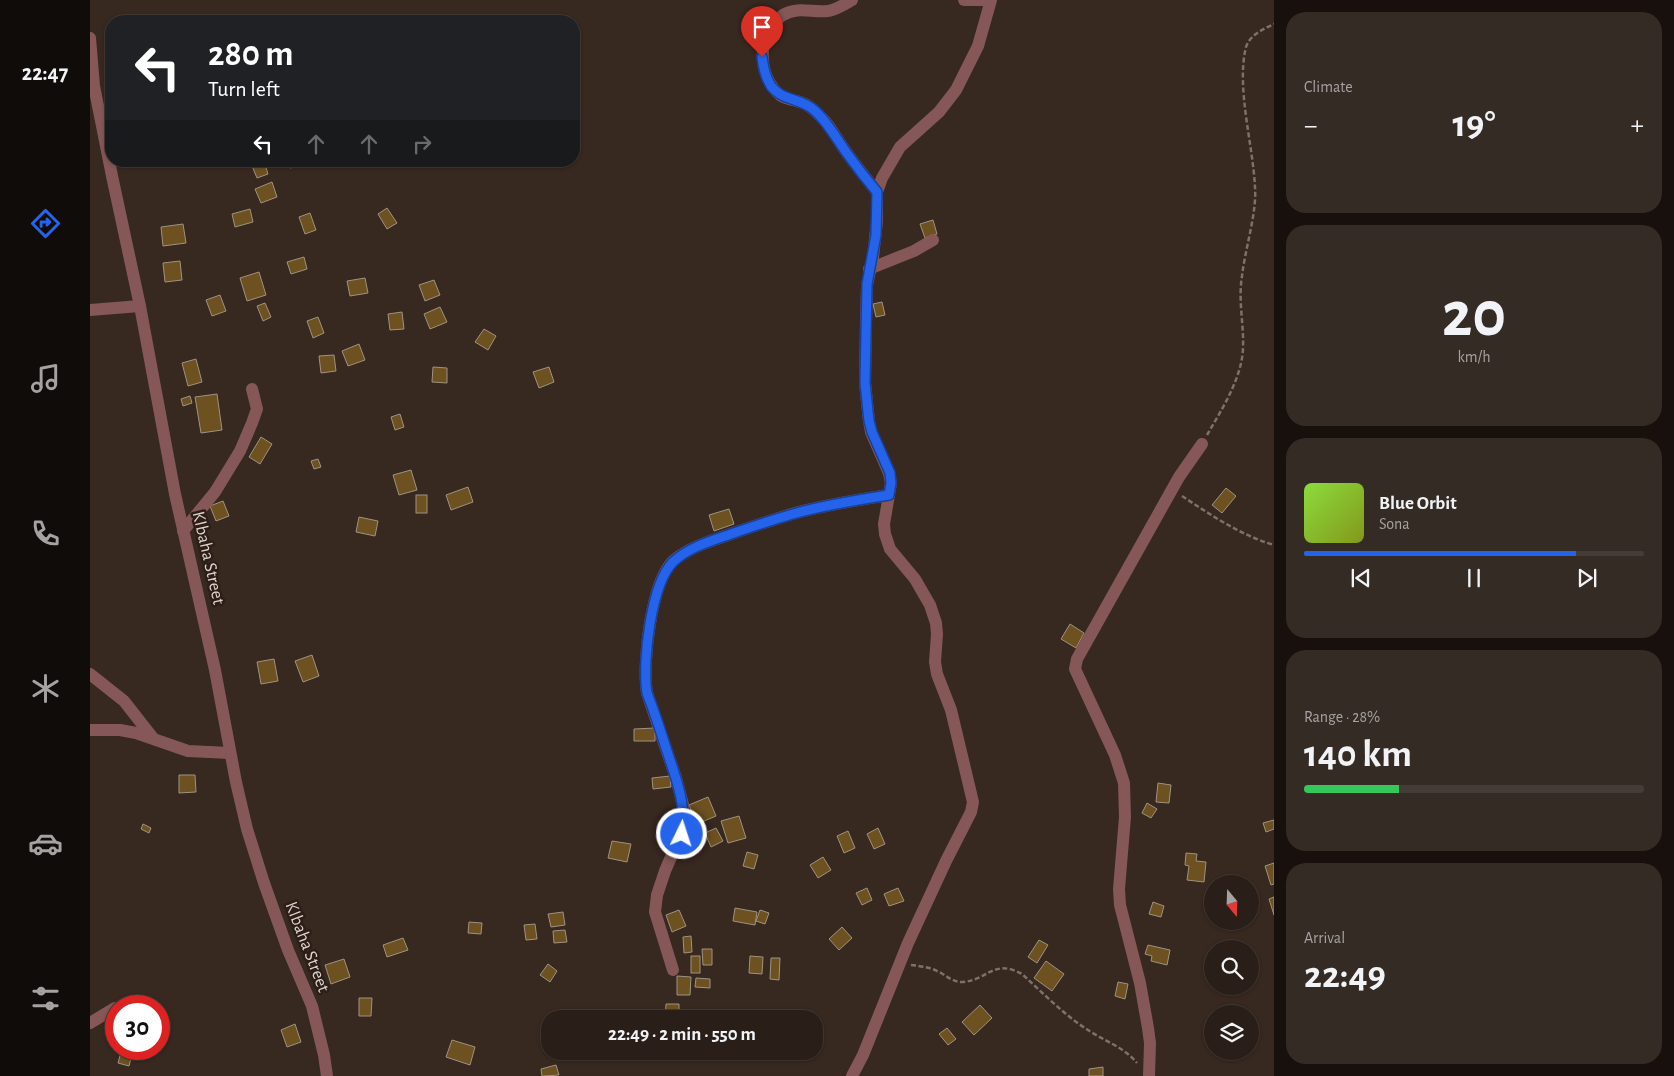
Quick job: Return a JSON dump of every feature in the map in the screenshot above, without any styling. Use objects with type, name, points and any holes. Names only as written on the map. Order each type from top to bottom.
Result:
[{"type":"street","points":[[852,0],[830,11],[792,11],[773,23],[762,46],[763,66],[771,86],[781,96],[804,103],[819,114],[858,169],[877,192]]},
{"type":"street","points":[[964,0],[985,0]]},
{"type":"street","points":[[852,1076],[863,1055],[908,943],[971,812],[973,802],[951,710],[937,674],[935,662],[936,623],[930,605],[916,579],[890,550],[885,534],[884,524],[891,483],[890,473],[872,432],[865,383],[867,284],[873,257],[877,221],[877,192],[882,178],[900,147],[939,112],[956,90],[978,46],[991,0]]},
{"type":"street","name":"KIbaha Street","points":[[90,38],[96,96],[105,139]]},
{"type":"street","name":"KIbaha Street","points":[[111,167],[140,306],[183,531],[215,670],[230,754],[247,829],[288,950],[312,1006],[327,1076]]},
{"type":"street","points":[[870,269],[914,251],[933,240]]},
{"type":"street","points":[[90,310],[140,306]]},
{"type":"street","points":[[183,531],[215,492],[240,451],[256,409],[252,389]]},
{"type":"street","points":[[1145,1072],[1150,1043],[1148,1028],[1140,983],[1120,905],[1125,817],[1124,783],[1115,755],[1075,669],[1077,659],[1173,489],[1202,444]]},
{"type":"street","points":[[673,970],[655,912],[657,895],[665,871],[682,834],[684,822],[683,805],[676,778],[647,693],[645,679],[648,638],[664,574],[680,556],[711,541],[793,514],[889,495]]},
{"type":"street","points":[[90,674],[124,701],[153,738]]},
{"type":"street","points":[[90,730],[120,730],[153,738],[188,751],[230,754]]},
{"type":"street","points":[[90,1023],[105,1014]]},
{"type":"path","points":[[1202,444],[1230,396],[1244,351],[1240,293],[1255,189],[1245,109],[1244,66],[1246,46],[1251,38],[1274,24]]},
{"type":"path","points":[[1173,489],[1215,518],[1256,540],[1274,545]]},
{"type":"path","points":[[900,964],[923,966],[936,970],[952,980],[961,982],[1003,967],[1014,970],[1022,974],[1076,1022],[1130,1055],[1145,1072]]},
{"type":"building","points":[[252,167],[266,167],[268,174],[257,178]]},
{"type":"building","points":[[272,182],[277,197],[261,203],[255,189]]},
{"type":"building","points":[[387,208],[397,223],[387,229],[378,214]]},
{"type":"building","points":[[250,209],[253,222],[235,227],[232,214]]},
{"type":"building","points":[[310,213],[316,230],[305,234],[299,217]]},
{"type":"building","points":[[933,220],[937,234],[925,238],[920,224]]},
{"type":"building","points":[[183,224],[186,243],[163,246],[161,227]]},
{"type":"building","points":[[304,257],[307,269],[291,274],[287,262]]},
{"type":"building","points":[[180,261],[182,280],[165,282],[163,263]]},
{"type":"building","points":[[259,272],[266,295],[247,301],[240,278]]},
{"type":"building","points":[[365,278],[368,293],[350,296],[347,281]]},
{"type":"building","points":[[434,280],[440,295],[425,301],[419,285]]},
{"type":"building","points":[[220,295],[226,311],[212,316],[206,300]]},
{"type":"building","points":[[882,302],[885,315],[876,317],[873,304]]},
{"type":"building","points":[[265,303],[271,317],[263,321],[257,306]]},
{"type":"building","points":[[440,307],[447,322],[430,329],[424,314]]},
{"type":"building","points":[[402,312],[404,329],[390,330],[388,314]]},
{"type":"building","points":[[318,317],[324,333],[313,338],[307,321]]},
{"type":"building","points":[[484,329],[496,336],[488,350],[475,342]]},
{"type":"building","points":[[359,344],[365,360],[348,366],[342,351]]},
{"type":"building","points":[[334,355],[336,371],[321,373],[319,356]]},
{"type":"building","points":[[196,359],[202,382],[188,386],[182,363]]},
{"type":"building","points":[[433,367],[447,368],[447,383],[432,382]]},
{"type":"building","points":[[549,367],[554,382],[539,388],[533,372]]},
{"type":"building","points":[[217,394],[222,430],[201,433],[195,397]]},
{"type":"building","points":[[190,396],[192,403],[183,406],[181,399]]},
{"type":"building","points":[[400,414],[404,427],[395,430],[391,417]]},
{"type":"building","points":[[261,437],[272,444],[260,464],[249,457]]},
{"type":"building","points":[[318,459],[321,467],[314,469],[311,461]]},
{"type":"building","points":[[411,470],[417,490],[399,495],[393,475]]},
{"type":"building","points":[[468,487],[473,502],[451,510],[446,495]]},
{"type":"building","points":[[1226,488],[1236,496],[1222,513],[1212,505]]},
{"type":"building","points":[[416,495],[427,495],[427,513],[416,513]]},
{"type":"building","points":[[223,501],[229,516],[216,521],[210,506]]},
{"type":"building","points":[[729,509],[734,524],[714,531],[709,515]]},
{"type":"building","points":[[359,517],[378,521],[375,536],[356,532]]},
{"type":"building","points":[[1070,624],[1084,633],[1076,648],[1061,639]]},
{"type":"building","points":[[312,655],[319,676],[303,682],[295,661]]},
{"type":"building","points":[[274,659],[278,681],[261,684],[257,662]]},
{"type":"building","points":[[655,728],[655,741],[634,741],[634,729]]},
{"type":"building","points":[[179,775],[195,775],[196,792],[179,793]]},
{"type":"building","points":[[670,776],[671,787],[653,789],[652,778]]},
{"type":"building","points":[[1158,783],[1171,785],[1169,803],[1156,802]]},
{"type":"building","points":[[708,797],[716,816],[697,824],[689,805]]},
{"type":"building","points":[[1147,803],[1157,809],[1151,818],[1142,813]]},
{"type":"building","points":[[739,816],[746,838],[728,843],[721,821]]},
{"type":"building","points":[[1274,820],[1274,829],[1266,832],[1263,823]]},
{"type":"building","points":[[143,824],[151,828],[149,833],[141,829]]},
{"type":"building","points":[[716,828],[723,841],[711,847],[705,833]]},
{"type":"building","points":[[878,828],[885,844],[874,849],[867,834]]},
{"type":"building","points":[[848,831],[855,848],[844,853],[837,836]]},
{"type":"building","points":[[612,841],[631,844],[627,862],[608,858]]},
{"type":"building","points":[[747,852],[758,855],[754,869],[743,866]]},
{"type":"building","points":[[1186,853],[1197,854],[1196,861],[1206,862],[1204,882],[1187,880],[1189,866],[1185,865]]},
{"type":"building","points":[[823,857],[831,870],[818,878],[810,865]]},
{"type":"building","points":[[1274,863],[1274,884],[1271,885],[1265,866]]},
{"type":"building","points":[[867,888],[872,900],[862,905],[856,893]]},
{"type":"building","points":[[898,888],[904,901],[889,906],[884,894]]},
{"type":"building","points":[[1274,897],[1274,915],[1269,899]]},
{"type":"building","points":[[1153,902],[1164,906],[1161,917],[1149,914]]},
{"type":"building","points":[[735,908],[757,912],[755,925],[733,921]]},
{"type":"building","points":[[679,910],[686,926],[672,932],[666,915]]},
{"type":"building","points":[[760,910],[769,913],[765,924],[756,921]]},
{"type":"building","points":[[563,912],[565,925],[551,927],[548,914]]},
{"type":"building","points":[[469,922],[482,923],[481,934],[468,933]]},
{"type":"building","points":[[535,924],[537,939],[526,940],[524,925]]},
{"type":"building","points":[[842,927],[852,938],[839,950],[829,939]]},
{"type":"building","points":[[565,930],[567,942],[554,943],[553,931]]},
{"type":"building","points":[[691,936],[692,952],[684,953],[683,937]]},
{"type":"building","points":[[403,938],[408,950],[387,957],[383,945]]},
{"type":"building","points":[[1039,940],[1048,945],[1037,963],[1028,957]]},
{"type":"building","points":[[1148,945],[1170,950],[1167,965],[1151,961],[1152,956],[1145,954]]},
{"type":"building","points":[[702,949],[712,949],[712,965],[703,965]]},
{"type":"building","points":[[691,956],[700,956],[700,973],[691,973]]},
{"type":"building","points":[[750,956],[763,957],[762,974],[749,973]]},
{"type":"building","points":[[771,958],[780,958],[779,980],[770,979]]},
{"type":"building","points":[[344,959],[350,977],[331,984],[325,965]]},
{"type":"building","points":[[1046,961],[1064,974],[1052,991],[1034,978]]},
{"type":"building","points":[[548,964],[557,971],[550,982],[540,975]]},
{"type":"building","points":[[677,976],[691,977],[690,995],[677,995]]},
{"type":"building","points":[[696,978],[710,979],[710,988],[695,987]]},
{"type":"building","points":[[1118,982],[1128,984],[1125,999],[1115,996]]},
{"type":"building","points":[[359,998],[372,998],[371,1016],[359,1016]]},
{"type":"building","points":[[666,1004],[679,1004],[679,1010],[666,1010]]},
{"type":"building","points":[[980,1005],[992,1018],[974,1035],[962,1022]]},
{"type":"building","points":[[295,1024],[301,1042],[287,1047],[281,1030]]},
{"type":"building","points":[[947,1028],[956,1039],[948,1045],[939,1034]]},
{"type":"building","points":[[452,1040],[475,1047],[470,1065],[446,1057]]},
{"type":"building","points":[[119,1060],[130,1060],[129,1066],[118,1063]]},
{"type":"building","points":[[556,1065],[559,1075],[542,1076],[541,1069]]},
{"type":"building","points":[[1103,1067],[1103,1076],[1089,1076],[1089,1069]]},
{"type":"route","points":[[682,834],[684,822],[683,805],[676,778],[647,693],[645,679],[645,658],[648,638],[664,574],[672,563],[692,548],[758,524],[793,514],[825,506],[889,495],[891,483],[890,473],[877,446],[869,421],[865,383],[867,284],[876,235],[877,192],[858,169],[824,120],[804,103],[781,96],[771,86],[763,66],[762,57]]}]
